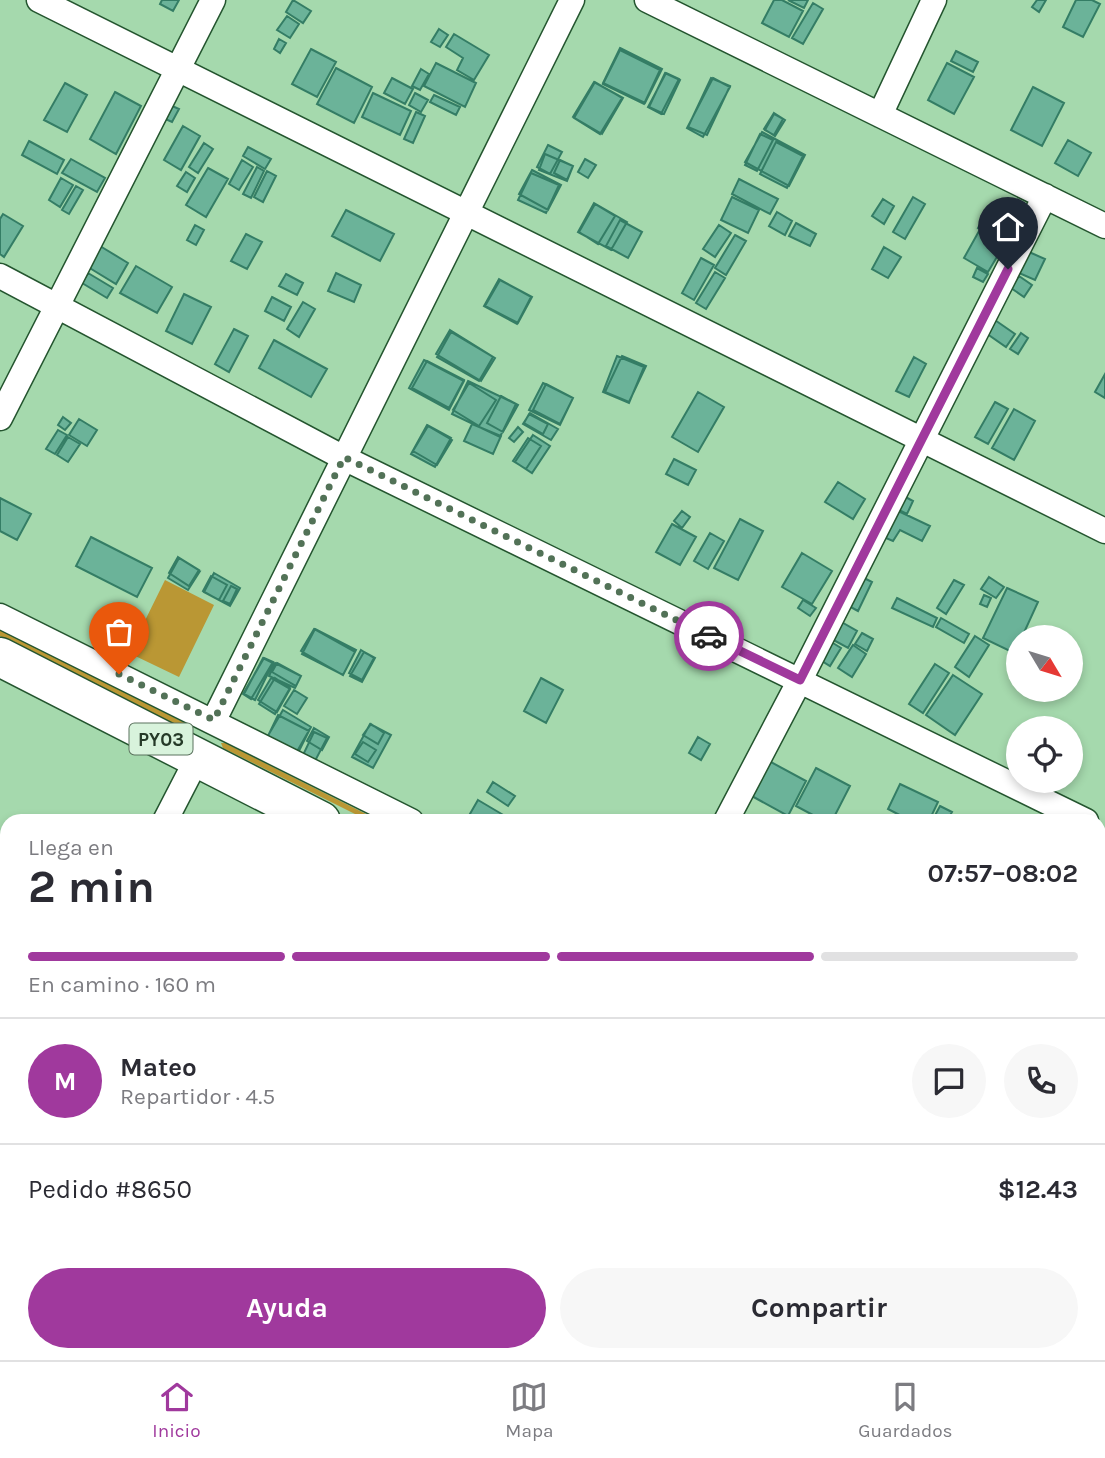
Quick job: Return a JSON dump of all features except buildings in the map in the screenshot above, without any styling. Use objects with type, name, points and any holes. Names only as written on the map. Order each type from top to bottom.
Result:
[{"type":"highway","name":"PY03","points":[[0,657],[308,814]]},
{"type":"street","points":[[39,0],[1105,531]]},
{"type":"street","points":[[0,418],[213,0]]},
{"type":"street","points":[[214,720],[572,0]]},
{"type":"street","points":[[647,0],[1105,226]]},
{"type":"street","points":[[880,115],[934,0]]},
{"type":"street","points":[[730,814],[1045,196]]},
{"type":"street","points":[[0,276],[344,457],[1072,814]]},
{"type":"street","points":[[0,616],[214,720],[397,814]]},
{"type":"street","points":[[169,814],[198,757]]},
{"type":"shaded area","points":[[165,580],[214,605],[179,677],[129,653]]},
{"type":"shaded area","points":[[0,630],[187,724],[189,729],[184,730],[0,636]]},
{"type":"shaded area","points":[[221,743],[225,743],[366,814],[355,814],[223,748]]},
{"type":"way so far","points":[[119,674],[214,720],[344,457],[709,636]]},
{"type":"route","points":[[709,636],[800,680],[1008,269]]}]
